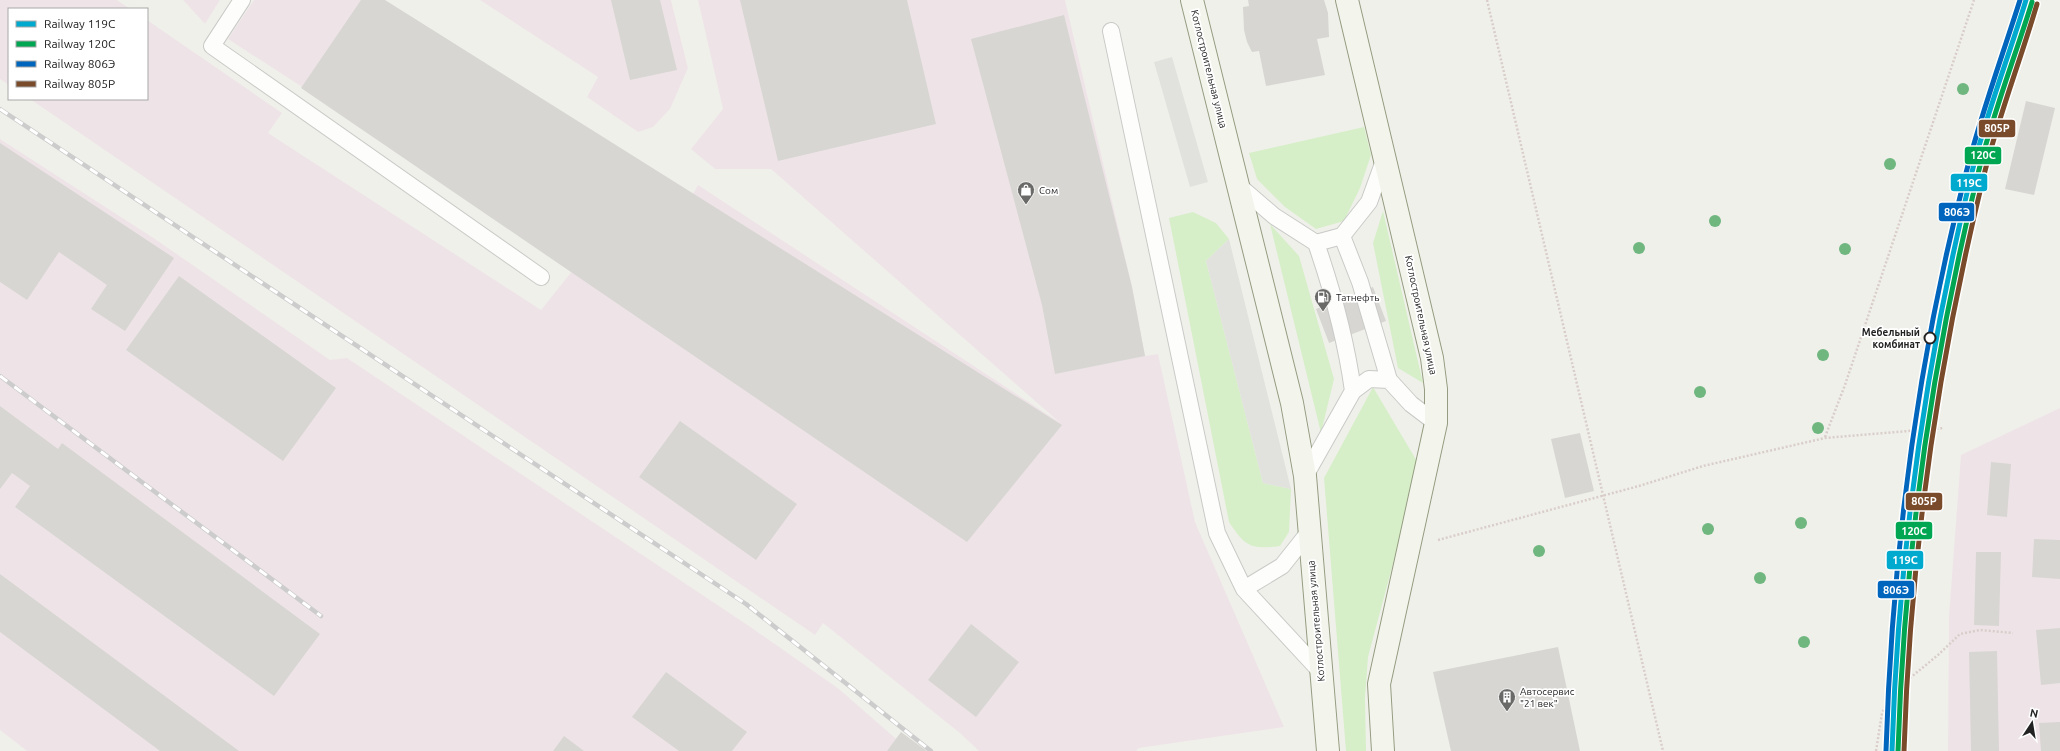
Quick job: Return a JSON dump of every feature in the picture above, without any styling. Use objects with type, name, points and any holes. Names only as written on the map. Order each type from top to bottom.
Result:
[{"type":"main road","name":"Котлостроительная улица","points":[[1192,0],[1292,403],[1304,476],[1328,751]]},
{"type":"main road","name":"Котлостроительная улица","points":[[1347,0],[1432,358],[1436,389],[1436,423],[1378,684],[1384,751]]},
{"type":"lane","points":[[242,0],[212,46],[541,277]]},
{"type":"lane","points":[[1111,31],[1217,533],[1244,589],[1320,671]]},
{"type":"lane","points":[[1316,243],[1342,236],[1369,202],[1384,158]]},
{"type":"lane","points":[[1238,185],[1274,216],[1316,243],[1332,290],[1349,364],[1353,391]]},
{"type":"lane","points":[[1342,236],[1360,282],[1389,380],[1411,404],[1436,423]]},
{"type":"lane","points":[[1304,476],[1353,391],[1369,379],[1389,380]]},
{"type":"lane","points":[[1244,589],[1282,566],[1309,532]]},
{"type":"path","points":[[1487,0],[1663,751]]},
{"type":"path","points":[[1825,438],[1848,378],[1974,0]]},
{"type":"path","points":[[1408,548],[1749,454],[1825,438],[1944,428]]},
{"type":"path","points":[[1876,751],[1882,713],[1893,692],[1938,655],[1960,634],[1980,630],[2013,633]]},
{"type":"shaded area","points":[[0,0],[117,0],[129,8],[8,8],[8,84],[0,79]]},
{"type":"shaded area","points":[[183,0],[220,0],[205,24]]},
{"type":"shaded area","points":[[254,0],[373,0],[686,207],[698,185],[1059,422],[771,169],[715,169],[691,149],[723,109],[698,0],[1065,0],[1132,287],[1145,356],[1158,354],[1195,522],[1284,727],[1139,748],[1136,751],[979,751],[961,734],[823,623],[815,635],[31,100],[148,100],[148,21],[282,113],[268,133],[541,310],[577,265],[228,39]]},
{"type":"shaded area","points":[[480,0],[671,0],[688,68],[670,109],[653,127],[638,132],[587,97],[598,77]]},
{"type":"shaded area","points":[[1172,57],[1208,182],[1190,187],[1154,62]]},
{"type":"shaded area","points":[[0,139],[155,239],[330,360],[347,358],[752,628],[839,689],[910,751],[27,751],[0,730]]},
{"type":"shaded area","points":[[1229,239],[1291,489],[1263,483],[1206,261]]},
{"type":"shaded area","points":[[2060,408],[2060,751],[1948,751],[1949,616],[1961,455]]},
{"type":"green space","points":[[1364,127],[1371,155],[1360,188],[1344,221],[1316,229],[1285,207],[1257,179],[1249,153]]},
{"type":"green space","points":[[1383,211],[1423,383],[1398,368],[1373,243]]},
{"type":"green space","points":[[1193,212],[1216,223],[1229,239],[1206,261],[1263,483],[1291,489],[1289,532],[1280,546],[1262,547],[1249,544],[1244,541],[1229,522],[1169,218]]},
{"type":"green space","points":[[1270,224],[1299,256],[1334,379],[1321,433]]},
{"type":"green space","points":[[1373,387],[1418,463],[1406,515],[1368,657],[1365,698],[1366,751],[1346,751],[1324,478]]},
{"type":"building","points":[[361,0],[385,0],[1062,425],[967,542],[301,88]]},
{"type":"building","points":[[611,0],[660,0],[677,70],[630,80]]},
{"type":"building","points":[[740,0],[907,0],[936,124],[778,161]]},
{"type":"building","points":[[1248,0],[1324,0],[1328,13],[1329,37],[1317,39],[1325,75],[1266,86],[1259,51],[1252,52],[1247,42],[1244,30],[1243,7],[1249,6]]},
{"type":"building","points":[[1064,15],[1132,287],[1145,356],[1055,374],[1042,305],[971,39]]},
{"type":"building","points":[[2026,101],[2055,108],[2034,195],[2005,189]]},
{"type":"building","points":[[0,143],[174,258],[125,331],[91,309],[107,285],[59,252],[27,300],[0,282]]},
{"type":"building","points":[[179,276],[336,388],[283,461],[126,350]]},
{"type":"building","points":[[1373,287],[1386,321],[1329,343],[1316,309]]},
{"type":"building","points":[[0,406],[58,449],[62,443],[320,634],[274,696],[15,507],[30,486],[12,473],[0,489]]},
{"type":"building","points":[[680,421],[797,504],[756,560],[639,477]]},
{"type":"building","points":[[1580,433],[1594,491],[1565,498],[1551,439]]},
{"type":"building","points":[[1991,462],[2011,464],[2007,517],[1987,515]]},
{"type":"building","points":[[2034,539],[2060,540],[2060,579],[2032,577]]},
{"type":"building","points":[[1976,552],[2001,552],[1999,626],[1974,625]]},
{"type":"building","points":[[0,574],[239,751],[160,751],[0,632]]},
{"type":"building","points":[[971,624],[1019,662],[976,717],[928,680]]},
{"type":"building","points":[[2060,628],[2060,683],[2041,685],[2036,630]]},
{"type":"building","name":"Автосервис \"21 век\"","points":[[1558,647],[1580,751],[1451,751],[1433,672]]},
{"type":"building","points":[[1997,651],[1999,751],[1971,751],[1969,652]]},
{"type":"building","points":[[666,672],[747,732],[732,751],[679,751],[632,717]]},
{"type":"building","points":[[2060,722],[2060,751],[2041,751],[2039,723]]},
{"type":"building","points":[[901,732],[927,751],[887,751]]},
{"type":"building","points":[[564,736],[584,751],[553,751]]},
{"type":"railway","points":[[0,109],[746,604],[931,751]]},
{"type":"railway","points":[[0,376],[321,616]]},
{"type":"rail line","name":"806Э","points":[[1886,751],[1889,678],[1901,532],[1921,388],[1949,244],[1966,173],[1985,107],[2020,0]]},
{"type":"rail line","name":"119С","points":[[1892,751],[1900,606],[1916,462],[1927,390],[1940,318],[1971,176],[1990,110],[2026,0]]},
{"type":"rail line","name":"120С","points":[[1898,751],[1906,606],[1922,462],[1933,391],[1946,320],[1977,178],[1996,111],[2032,2]]},
{"type":"rail line","name":"805Р","points":[[1904,751],[1912,607],[1928,463],[1939,392],[1952,321],[1983,179],[1995,135],[2037,4]]},
{"type":"place","name":"Сом","points":[[1026,205]]},
{"type":"place","name":"Татнефть","points":[[1323,312]]},
{"type":"place","name":"Мебельный комбинат","points":[[1930,338]]},
{"type":"place","name":"Автосервис \"21 век\"","points":[[1507,712]]}]
